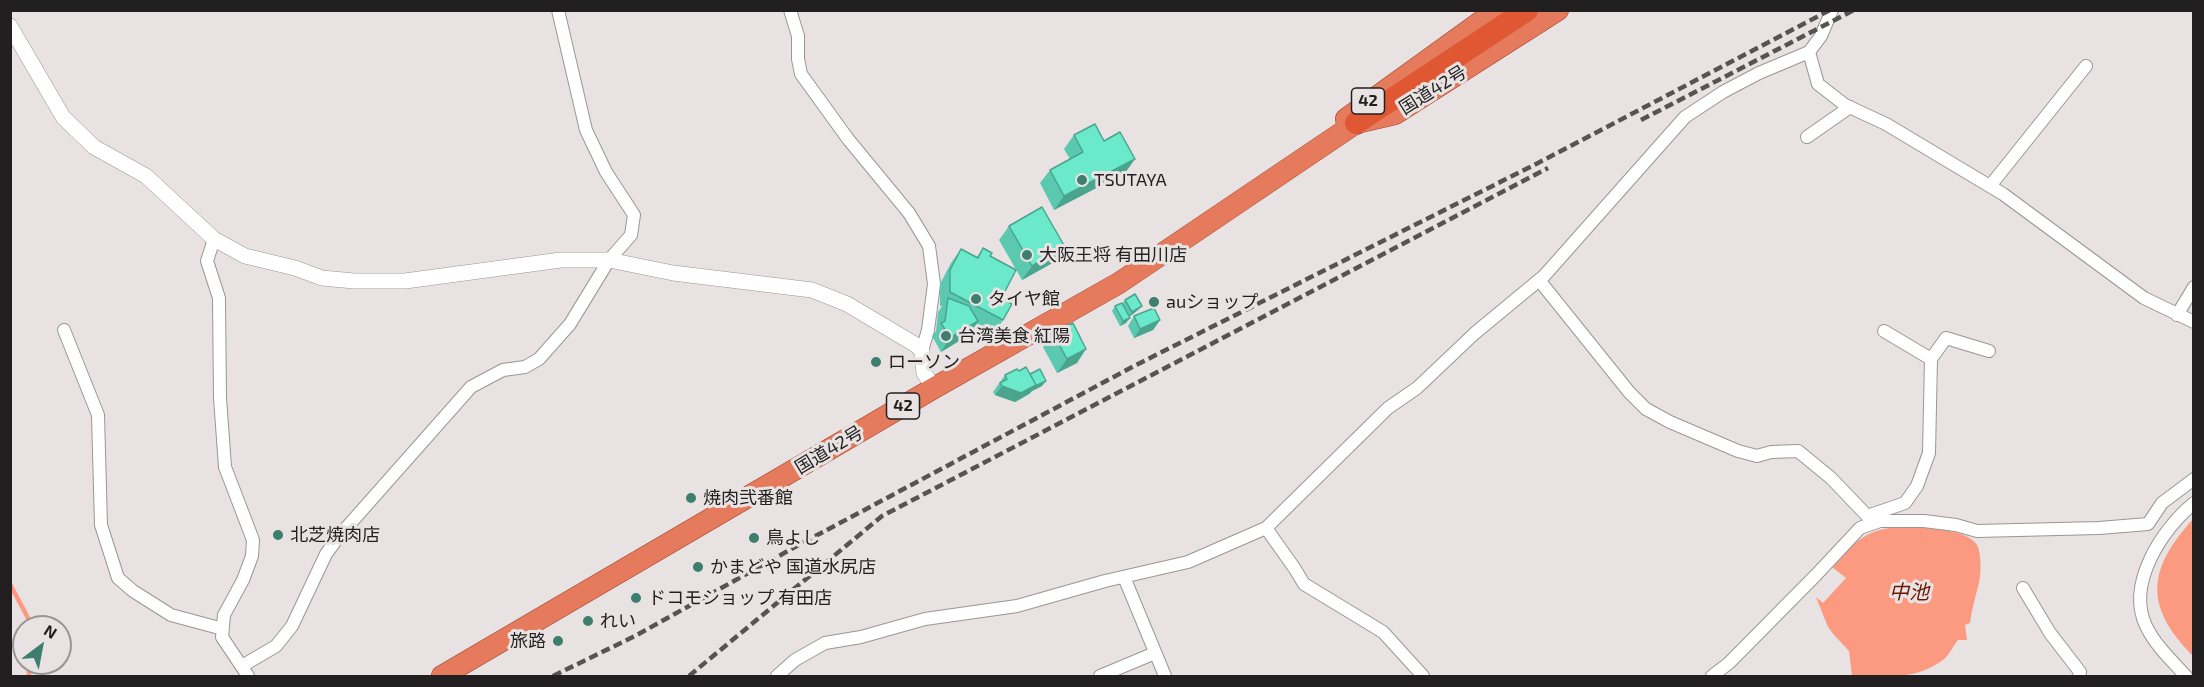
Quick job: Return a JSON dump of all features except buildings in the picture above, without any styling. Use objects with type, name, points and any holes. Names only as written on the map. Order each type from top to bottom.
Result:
[{"type":"highway","name":"国道42号","points":[[1245,200],[1367,102],[1497,10]]},
{"type":"highway","points":[[1356,123],[1527,10]]},
{"type":"highway","name":"国道42号","points":[[442,676],[934,388],[1119,283],[1356,123],[1395,114],[1558,10]]},
{"type":"street","points":[[214,239],[207,261],[219,298],[220,398],[225,467],[253,540],[252,556],[243,580],[224,615],[222,637],[245,671],[276,646],[292,626],[326,554],[340,535],[452,408],[471,387],[503,370],[525,368],[539,359],[570,324],[609,260],[631,236],[634,215],[606,172],[586,130],[558,10]]},
{"type":"street","points":[[790,10],[798,36],[798,59],[801,74],[848,139],[909,213],[929,246],[933,284],[928,330],[922,351],[924,373],[934,388]]},
{"type":"street","points":[[777,676],[795,660],[825,643],[861,637],[925,619],[1017,606],[1188,562],[1266,528],[1388,408],[1417,388],[1475,333],[1539,280],[1685,117],[1723,92],[1809,52],[1821,36],[1832,10]]},
{"type":"street","points":[[10,26],[63,117],[94,147],[146,176],[214,239],[245,256],[295,268],[322,278],[354,281],[405,281],[561,260],[609,260],[673,273],[812,290],[847,304],[916,345],[922,351]]},
{"type":"street","points":[[1809,52],[1818,84],[1850,107],[1886,124],[1990,186],[2144,298],[2193,322]]},
{"type":"street","points":[[1990,186],[2086,66]]},
{"type":"street","points":[[1807,137],[1850,107]]},
{"type":"street","points":[[1539,280],[1629,392],[1646,409],[1738,451],[1757,456],[1772,452],[1798,451],[1831,478],[1870,520],[1924,521],[1956,525],[1977,531],[2099,528],[2148,524],[2162,503],[2193,478]]},
{"type":"street","points":[[2177,315],[2193,287]]},
{"type":"street","points":[[64,330],[98,415],[101,525],[118,578],[133,591],[171,615],[223,629]]},
{"type":"street","points":[[1884,331],[1931,359]]},
{"type":"street","points":[[1712,676],[1729,663],[1860,528],[1870,520],[1905,503],[1917,486],[1929,453],[1931,359],[1946,338],[1989,351]]},
{"type":"street","points":[[2187,676],[2163,652],[2145,626],[2140,607],[2141,584],[2152,553],[2177,516],[2193,504]]},
{"type":"street","points":[[1266,528],[1296,569],[1304,584],[1383,632],[1423,676]]},
{"type":"street","points":[[1124,577],[1165,676]]},
{"type":"street","points":[[2023,588],[2050,633],[2080,672],[2079,676]]},
{"type":"street","points":[[1100,676],[1155,653]]},
{"type":"water","points":[[2193,519],[2193,656],[2166,621],[2159,604],[2157,588],[2167,555]]},
{"type":"water","name":"中池","points":[[1896,527],[1952,531],[1971,539],[1977,545],[1981,565],[1980,577],[1970,623],[1965,625],[1967,640],[1958,640],[1944,659],[1923,671],[1900,676],[1852,676],[1849,651],[1828,627],[1816,597],[1823,603],[1846,578],[1832,567],[1853,545],[1867,535]]},
{"type":"waterway","points":[[10,584],[26,615]]},
{"type":"railway","points":[[553,676],[635,636],[795,547],[1136,365],[1538,163],[1830,10]]},
{"type":"railway","points":[[1641,120],[1854,10]]},
{"type":"railway","points":[[689,676],[882,516],[1548,168]]},
{"type":"place","name":"TSUTAYA","points":[[1082,180]]},
{"type":"place","name":"大阪王将 有田川店","points":[[1027,255]]},
{"type":"place","name":"タイヤ館","points":[[976,299]]},
{"type":"place","name":"auショップ","points":[[1154,302]]},
{"type":"place","name":"台湾美食 紅陽","points":[[946,336]]},
{"type":"place","name":"ローソン","points":[[876,362]]},
{"type":"place","name":"焼肉弐番館","points":[[691,498]]},
{"type":"place","name":"北芝焼肉店","points":[[278,535]]},
{"type":"place","name":"鳥よし","points":[[754,538]]},
{"type":"place","name":"かまどや 国道水尻店","points":[[698,567]]},
{"type":"place","name":"ドコモショップ 有田店","points":[[636,598]]},
{"type":"place","name":"れい","points":[[588,621]]},
{"type":"place","name":"旅路","points":[[558,641]]}]
